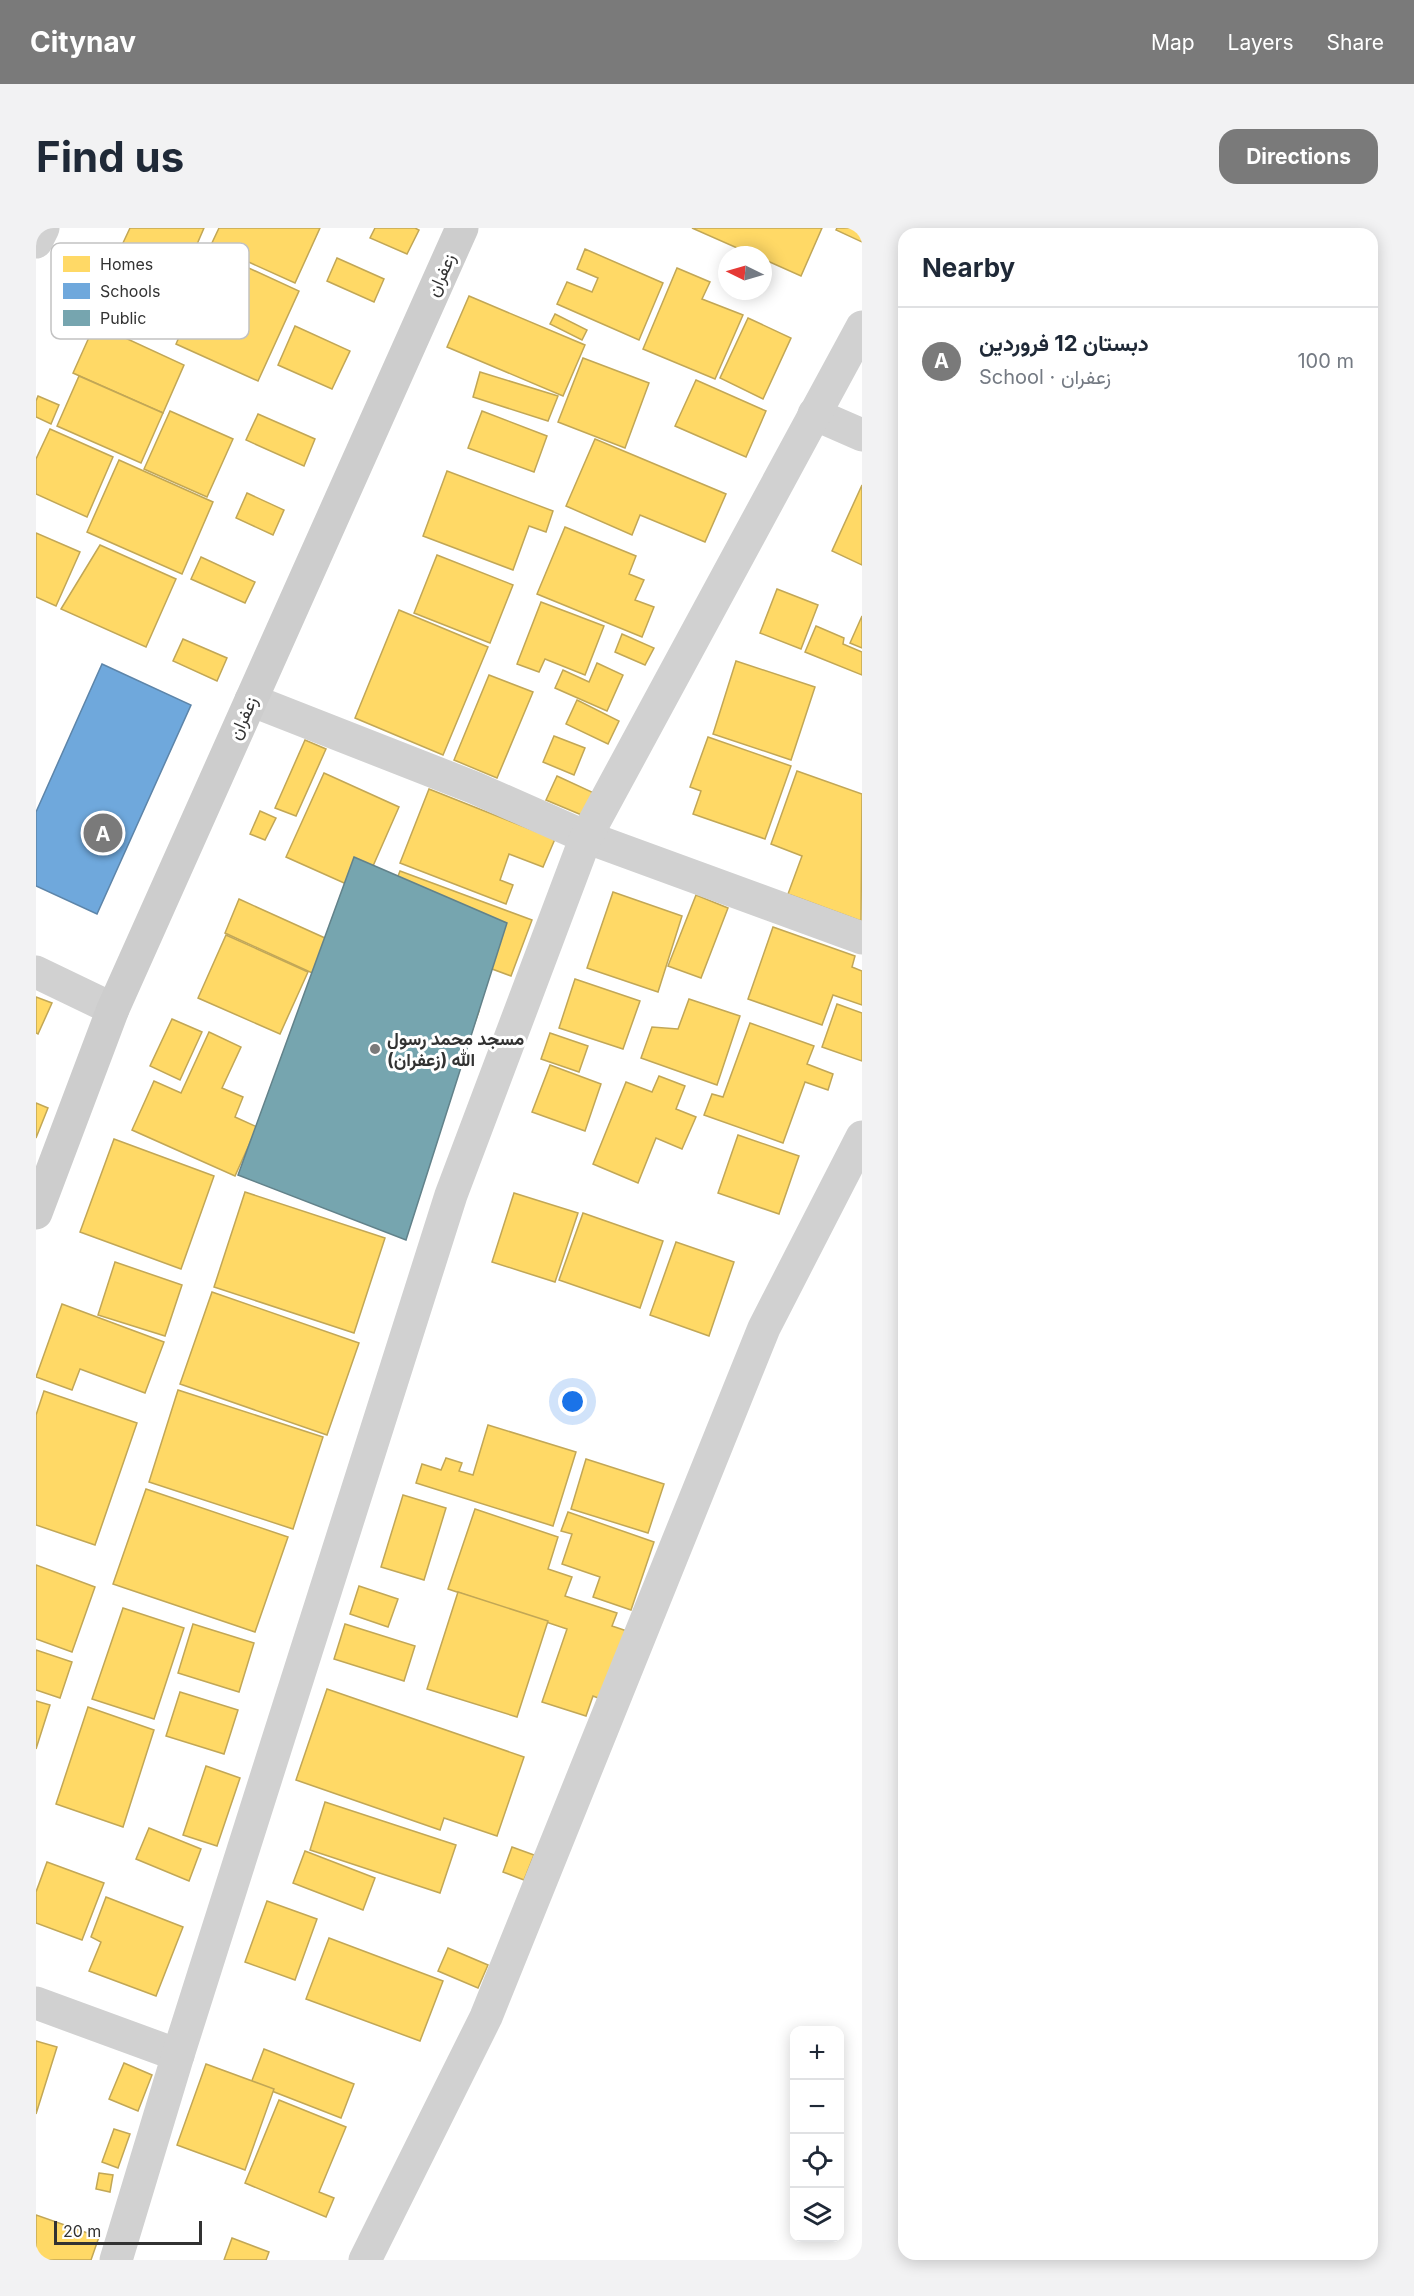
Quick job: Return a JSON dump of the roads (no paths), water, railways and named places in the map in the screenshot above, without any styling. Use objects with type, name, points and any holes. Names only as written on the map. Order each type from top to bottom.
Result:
[{"type":"street","points":[[36,242],[43,228]]},
{"type":"street","name":"زعفران","points":[[36,1213],[113,1010],[462,228]]},
{"type":"street","points":[[116,2260],[178,2055],[451,1195],[585,837],[862,327]]},
{"type":"street","points":[[814,414],[862,435]]},
{"type":"street","points":[[251,700],[475,788],[585,837],[862,938]]},
{"type":"street","points":[[36,972],[113,1010]]},
{"type":"street","points":[[365,2260],[486,2017],[764,1328],[862,1137]]},
{"type":"street","points":[[36,2003],[178,2055]]},
{"type":"place","name":"دبستان 12 فروردین","points":[[103,833]]},
{"type":"place","name":"مسجد محمد رسول الله (زعفران)","points":[[375,1049]]}]
